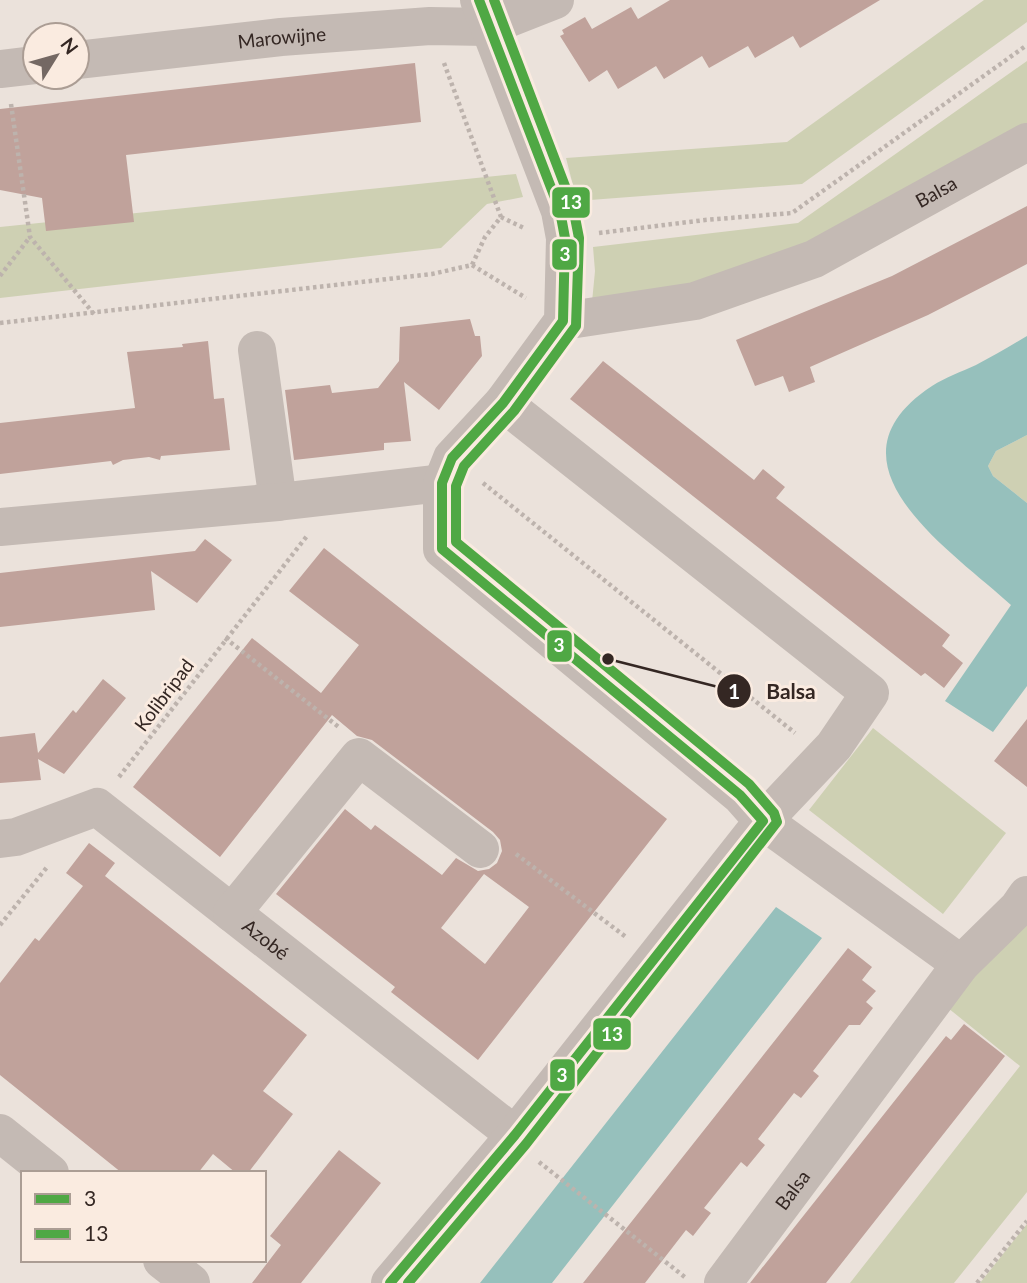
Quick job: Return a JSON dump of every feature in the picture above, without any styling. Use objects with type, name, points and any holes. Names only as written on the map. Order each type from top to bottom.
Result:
[{"type":"street","points":[[555,0],[483,13],[560,211],[565,238],[563,321],[503,403],[447,470],[442,549],[740,795],[763,821],[961,964]]},
{"type":"street","name":"Marowijne","points":[[91,58],[281,37],[430,26],[483,13]]},
{"type":"street","name":"Balsa","points":[[563,321],[695,301],[814,259],[1027,142]]},
{"type":"street","points":[[257,350],[278,502]]},
{"type":"street","points":[[390,1283],[515,1135],[763,821],[824,756],[870,693],[503,403]]},
{"type":"street","points":[[0,527],[278,502],[447,470]]},
{"type":"street","points":[[232,913],[359,757],[480,849]]},
{"type":"street","points":[[0,839],[16,836],[97,807]]},
{"type":"street","name":"Azobé","points":[[97,807],[515,1135]]},
{"type":"street","name":"Balsa","points":[[723,1283],[961,964],[1027,895]]},
{"type":"street","points":[[0,1133],[48,1171]]},
{"type":"street","points":[[165,1262],[191,1283]]},
{"type":"path","points":[[430,26],[501,217]]},
{"type":"path","points":[[14,67],[30,237],[94,314]]},
{"type":"path","points":[[0,276],[30,237]]},
{"type":"path","points":[[472,265],[563,321]]},
{"type":"path","points":[[447,470],[824,756]]},
{"type":"path","name":"Kolibripad","points":[[97,807],[225,638],[314,527]]},
{"type":"path","points":[[225,638],[354,739],[359,757]]},
{"type":"path","points":[[480,849],[496,856],[519,854],[654,959]]},
{"type":"path","points":[[0,925],[53,861]]},
{"type":"path","points":[[545,1169],[692,1283]]},
{"type":"path","points":[[977,1283],[1027,1221]]},
{"type":"green space","points":[[984,0],[1027,0],[1027,22],[802,184],[577,201],[566,158],[787,142]]},
{"type":"green space","points":[[1027,61],[1027,128],[811,244],[692,285],[592,302],[595,271],[593,247],[798,223]]},
{"type":"green space","points":[[516,174],[523,197],[487,204],[441,248],[0,298],[0,227]]},
{"type":"green space","points":[[1027,435],[1027,503],[993,476],[988,466],[996,451]]},
{"type":"green space","points":[[873,728],[1006,833],[943,914],[809,810]]},
{"type":"green space","points":[[1027,908],[1027,1192],[954,1283],[850,1283],[1020,1066],[948,1008]]},
{"type":"green space","points":[[1027,1224],[1027,1283],[980,1283]]},
{"type":"water","points":[[1027,336],[1027,435],[996,451],[988,466],[993,476],[1027,503],[1027,686],[993,732],[945,701],[1011,605],[929,532],[905,504],[890,475],[887,445],[899,415],[932,386]]},
{"type":"water","points":[[776,907],[822,938],[552,1283],[480,1283]]},
{"type":"building","points":[[670,0],[880,0],[800,48],[793,36],[755,58],[748,46],[709,68],[702,56],[664,79],[656,66],[618,89],[607,70],[589,82],[560,36],[564,34],[562,30],[585,17],[592,29],[631,7],[638,19]]},
{"type":"building","points":[[415,63],[421,122],[126,155],[134,222],[46,231],[42,198],[0,190],[0,109]]},
{"type":"building","points":[[1027,206],[1027,264],[928,315],[810,367],[815,382],[789,392],[783,376],[755,386],[736,340],[892,276]]},
{"type":"building","points":[[470,319],[475,336],[480,336],[482,356],[439,410],[404,382],[411,441],[384,443],[384,450],[294,460],[285,390],[330,385],[332,393],[378,388],[399,361],[400,327]]},
{"type":"building","points":[[208,341],[214,399],[224,398],[230,450],[161,456],[160,460],[149,457],[123,460],[113,465],[111,461],[0,474],[0,423],[135,408],[127,352],[183,347],[182,344]]},
{"type":"building","points":[[603,361],[754,480],[763,469],[785,487],[776,498],[950,635],[942,646],[963,663],[944,688],[925,673],[921,676],[570,399]]},
{"type":"building","points":[[205,539],[232,560],[197,603],[151,571],[155,610],[0,627],[0,573],[195,551]]},
{"type":"building","points":[[324,548],[667,819],[478,1060],[391,992],[395,987],[276,894],[345,809],[371,830],[375,825],[442,875],[456,858],[478,871],[489,869],[497,863],[502,851],[500,840],[493,832],[372,740],[357,736],[332,715],[220,857],[133,787],[252,638],[321,693],[359,645],[289,591]],"holes":[[[484,874],[529,907],[485,964],[441,928]]]},
{"type":"building","points":[[103,679],[126,698],[64,774],[38,759],[41,780],[0,783],[0,737],[35,733],[38,753],[73,710],[76,713]]},
{"type":"building","points":[[1027,719],[1027,787],[994,761]]},
{"type":"building","points":[[89,843],[115,863],[105,876],[307,1035],[263,1091],[293,1114],[250,1171],[234,1171],[213,1154],[200,1171],[120,1171],[0,1075],[0,983],[35,938],[39,941],[83,886],[66,873]]},
{"type":"building","points":[[848,948],[872,967],[862,980],[876,991],[866,1002],[873,1008],[860,1025],[849,1025],[813,1071],[819,1076],[801,1098],[794,1093],[758,1139],[765,1145],[747,1167],[741,1162],[704,1208],[711,1213],[693,1236],[686,1230],[645,1283],[583,1283]]},
{"type":"building","points":[[964,1024],[1005,1056],[826,1283],[750,1283],[946,1036],[951,1040]]},
{"type":"building","points":[[339,1150],[381,1183],[301,1283],[252,1283],[281,1245],[270,1236]]},
{"type":"transit line","name":"3","points":[[390,1283],[515,1135],[763,821],[740,795],[442,549],[442,483],[452,458],[503,403],[563,321],[565,238],[560,211],[479,0]]},
{"type":"transit line","name":"13","points":[[408,1283],[526,1144],[777,822],[774,813],[749,784],[456,542],[456,486],[464,466],[514,411],[576,326],[579,238],[573,207],[494,0]]},
{"type":"place","name":"Balsa","points":[[608,659]]}]
